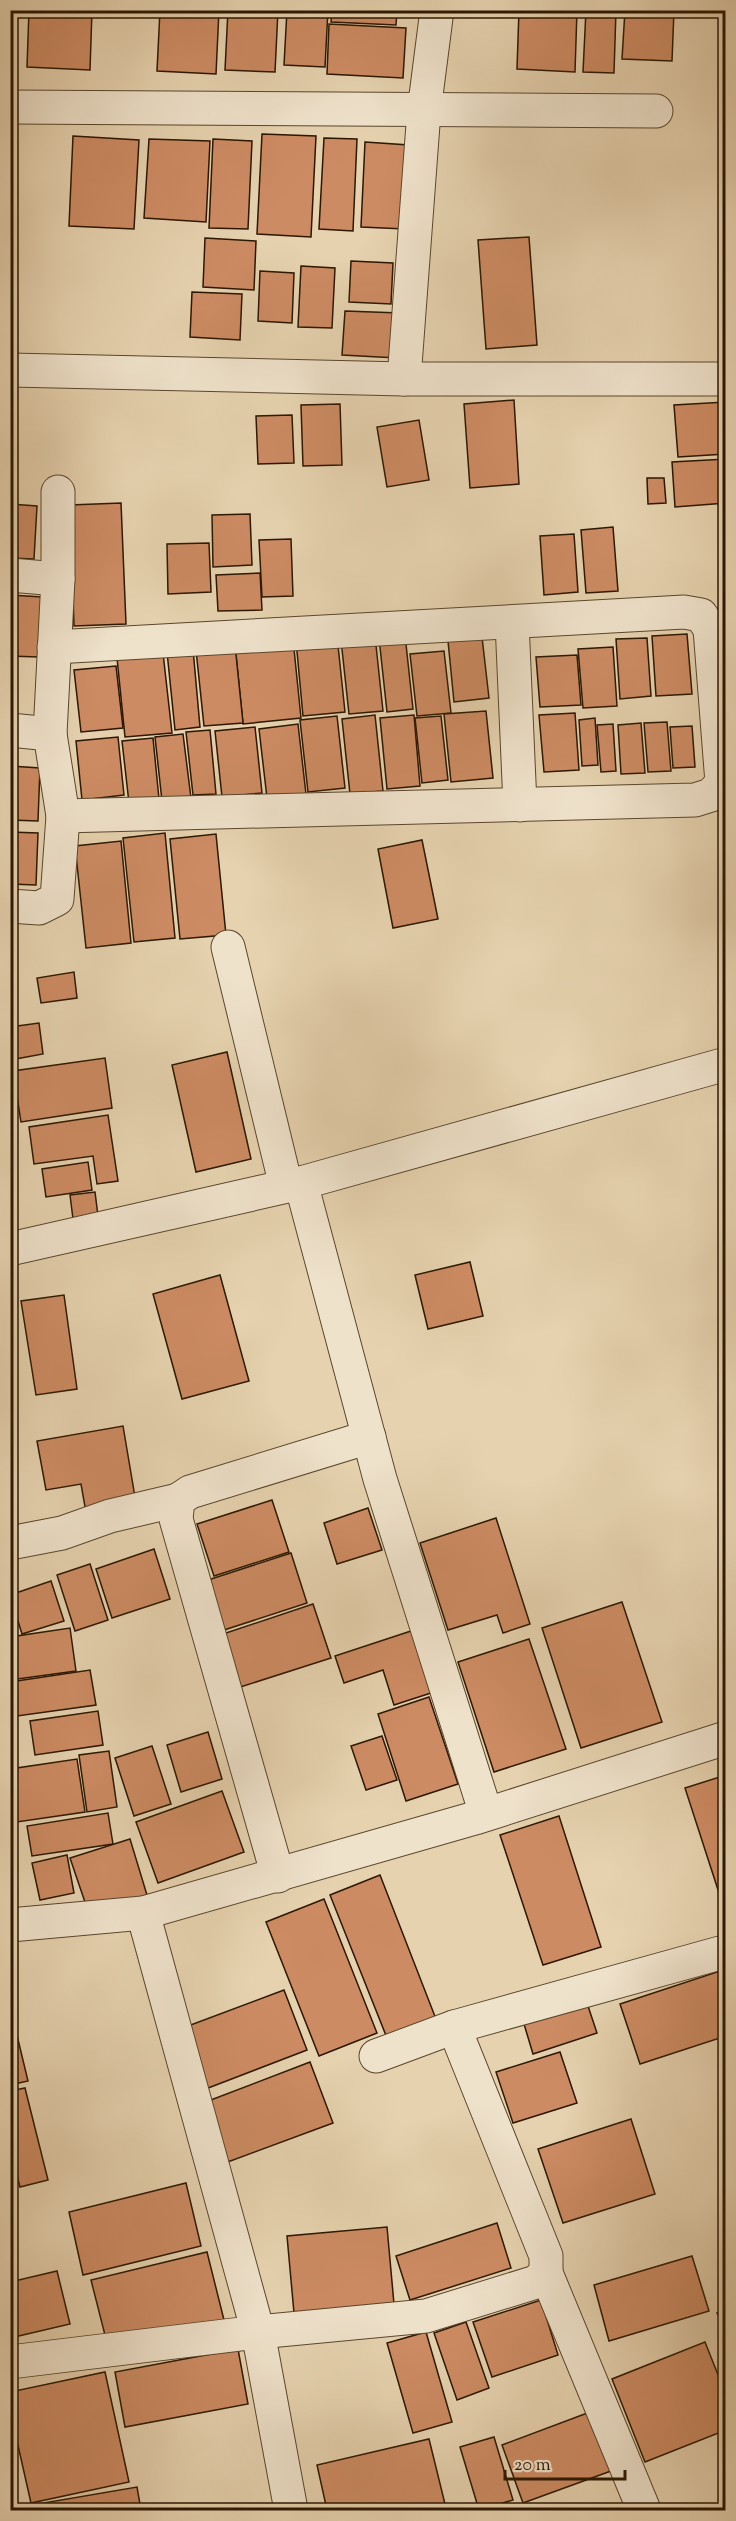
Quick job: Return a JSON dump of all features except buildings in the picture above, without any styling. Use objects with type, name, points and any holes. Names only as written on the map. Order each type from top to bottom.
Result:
[{"type":"street","points":[[404,379],[424,111],[437,10]]},
{"type":"street","points":[[10,107],[656,111]]},
{"type":"street","points":[[10,370],[404,379],[726,379]]},
{"type":"street","points":[[10,906],[39,908],[57,899],[63,816],[50,734],[58,579],[58,492]]},
{"type":"street","points":[[10,575],[58,579]]},
{"type":"street","points":[[54,647],[684,612],[701,615],[710,629],[723,783],[711,795],[695,800],[63,816]]},
{"type":"street","points":[[512,622],[520,804]]},
{"type":"street","points":[[10,730],[50,734]]},
{"type":"street","points":[[228,947],[293,1185],[486,1814]]},
{"type":"street","points":[[10,1249],[293,1185],[726,1064]]},
{"type":"street","points":[[10,1543],[62,1533],[110,1516],[178,1500],[190,1492],[369,1437]]},
{"type":"street","points":[[178,1500],[176,1519],[278,1876]]},
{"type":"street","points":[[10,1925],[143,1913],[278,1876],[486,1814],[726,1738]]},
{"type":"street","points":[[143,1913],[258,2332],[291,2511]]},
{"type":"street","points":[[376,2056],[454,2027],[720,1953],[726,1954]]},
{"type":"street","points":[[454,2027],[546,2256],[546,2273],[644,2511]]},
{"type":"street","points":[[10,2362],[258,2332],[426,2316],[536,2282],[546,2273]]}]
